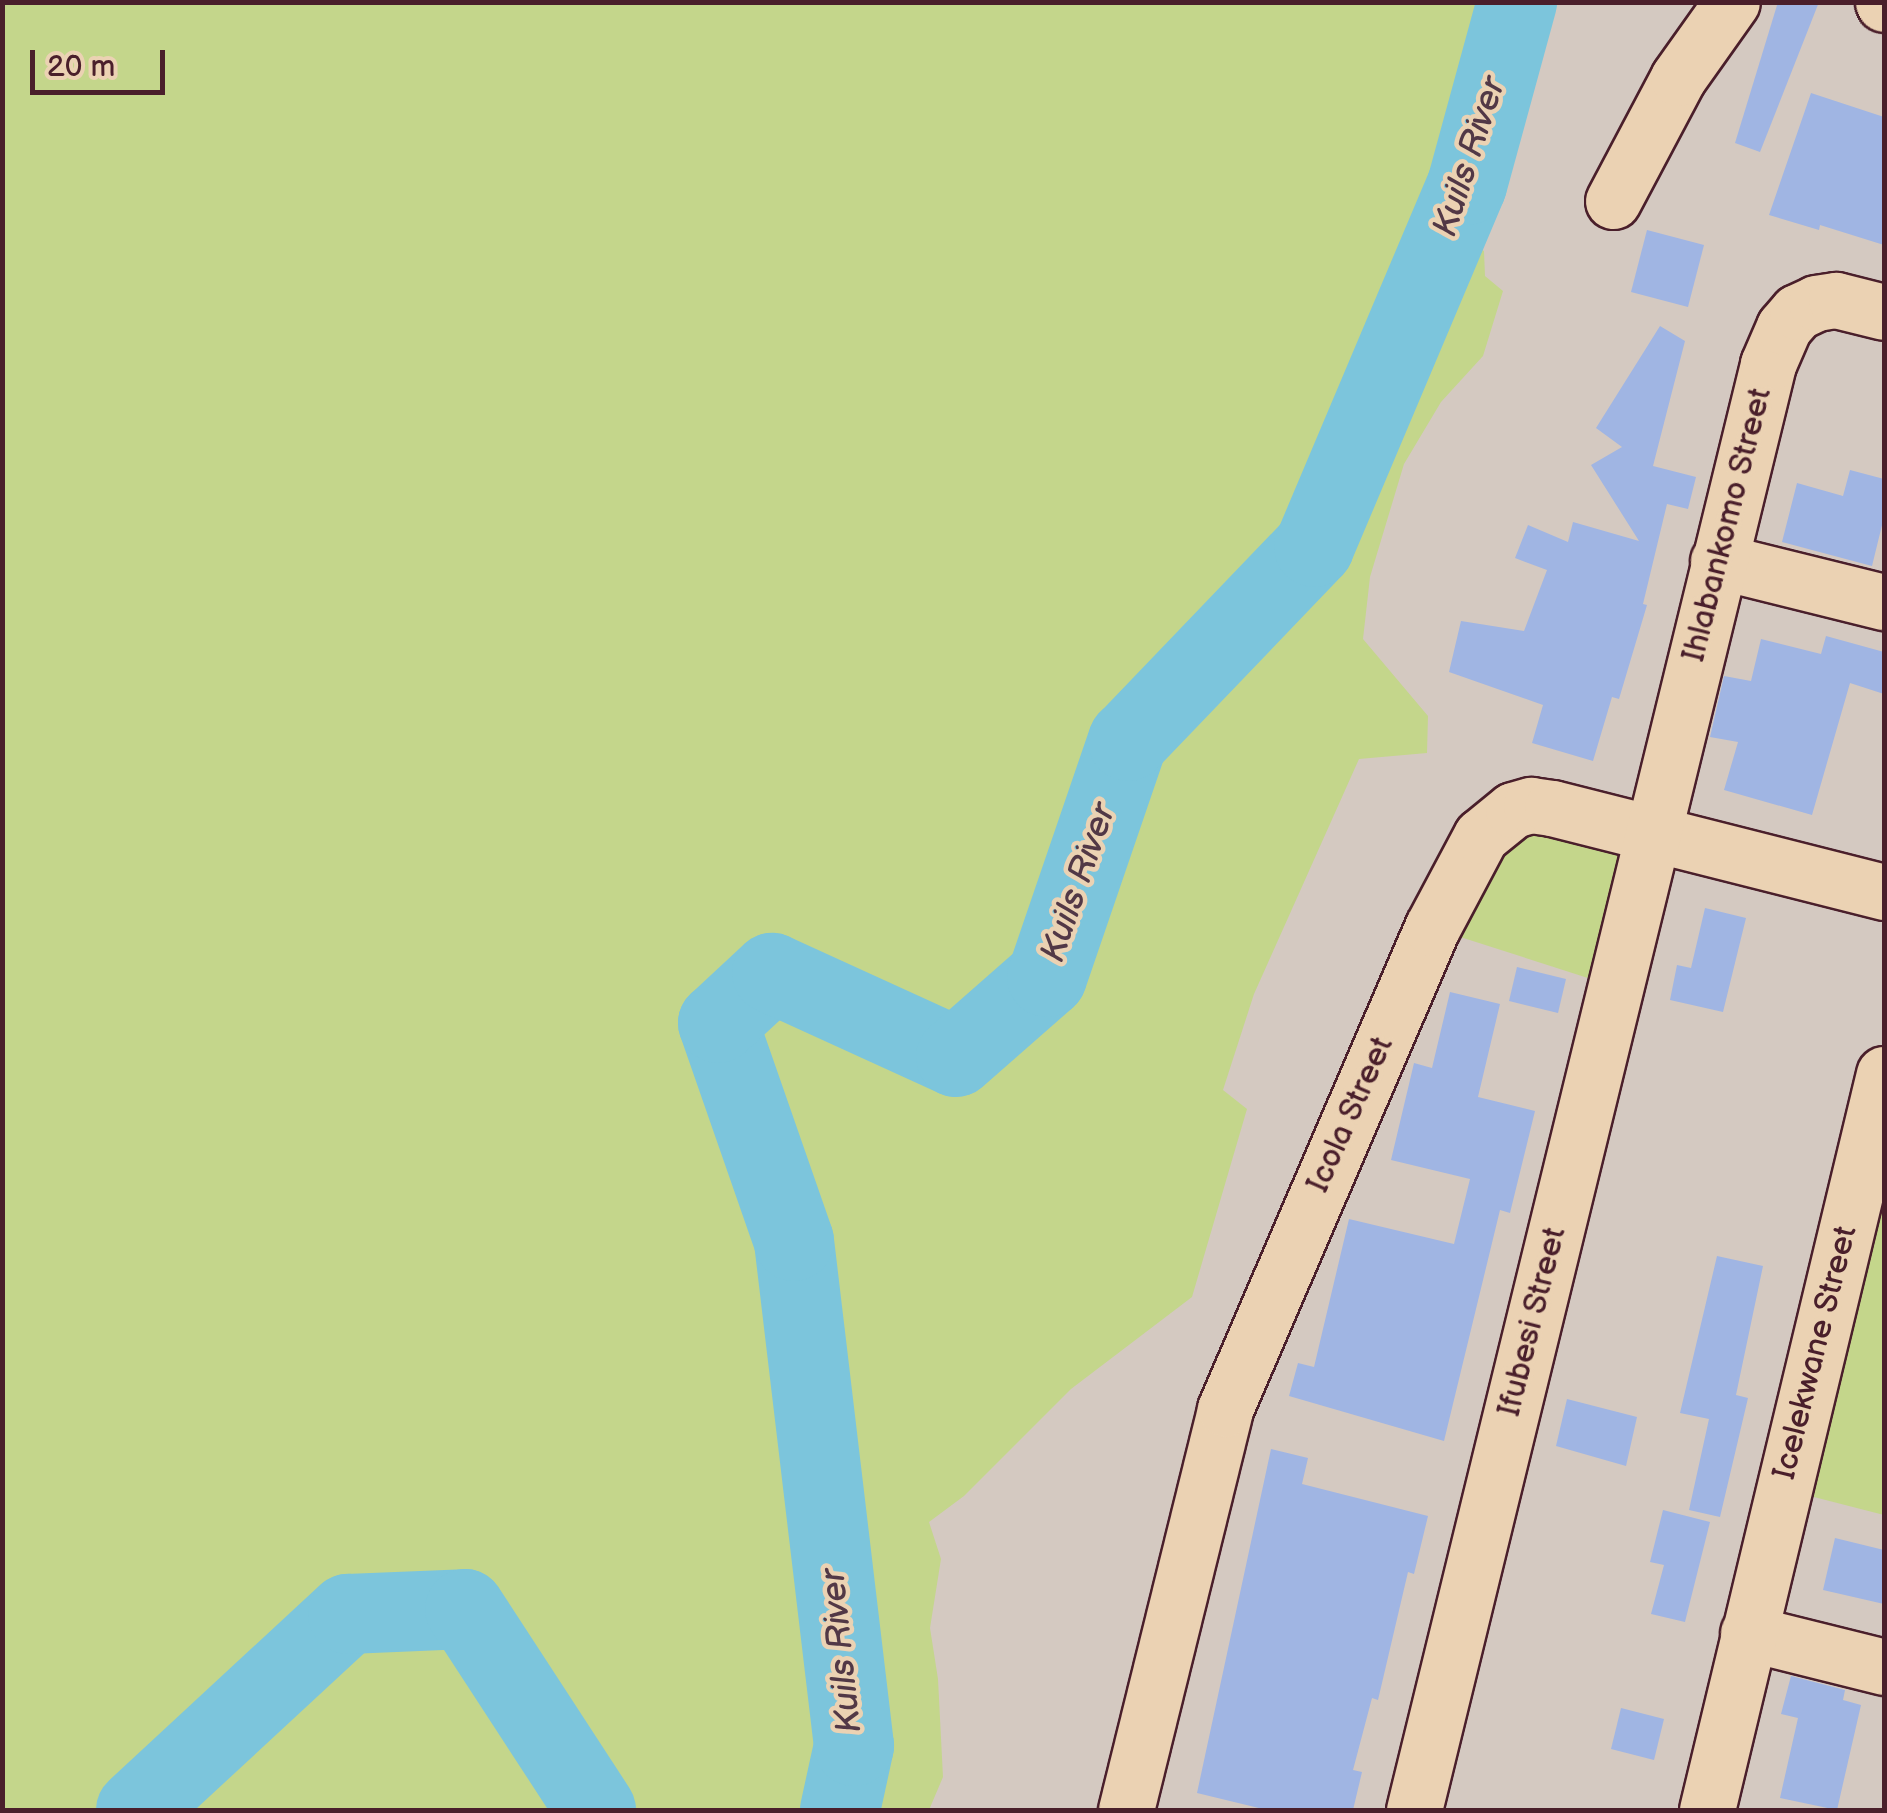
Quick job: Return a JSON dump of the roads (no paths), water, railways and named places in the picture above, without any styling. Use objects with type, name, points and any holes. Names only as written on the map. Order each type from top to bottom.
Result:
[{"type":"street","points":[[1613,201],[1678,78],[1732,2]]},
{"type":"street","name":"Ihlabankomo Street","points":[[1650,833],[1768,364],[1784,326],[1797,312],[1826,302],[1884,312]]},
{"type":"street","points":[[1718,561],[1884,602]]},
{"type":"street","name":"Icola Street","points":[[1126,1810],[1226,1409],[1432,928],[1470,854],[1497,819],[1530,806],[1884,892]]},
{"type":"street","name":"Ifubesi Street","points":[[1414,1810],[1650,833]]},
{"type":"street","name":"Icelekwane Street","points":[[1707,1810],[1884,1074]]},
{"type":"street","points":[[1748,1632],[1884,1668]]},
{"type":"waterway","name":"Kuils River","points":[[840,1810],[854,1746],[794,1241],[718,1023],[772,973],[956,1057],[1047,977],[1128,741],[1314,547],[1467,185],[1517,2]]},
{"type":"waterway","name":"Kuils River","points":[[136,1810],[348,1614],[465,1609],[596,1810]]}]
